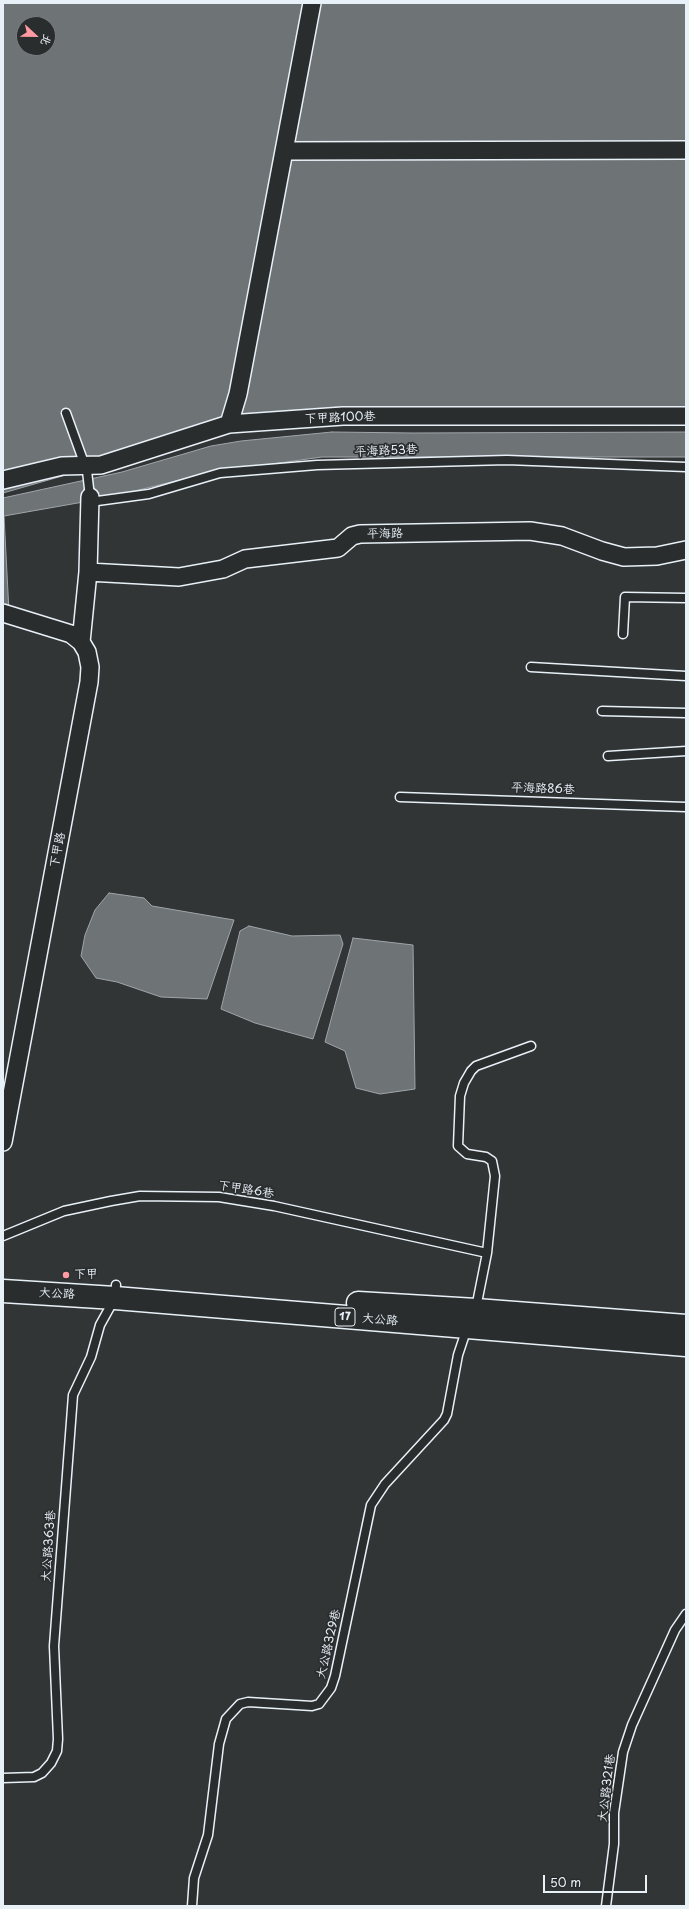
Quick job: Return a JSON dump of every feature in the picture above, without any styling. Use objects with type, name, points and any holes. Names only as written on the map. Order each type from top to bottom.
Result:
[{"type":"main road","name":"大公路","points":[[3,1279],[116,1292],[472,1318],[686,1326]]},
{"type":"main road","name":"大公路","points":[[3,1291],[116,1292]]},
{"type":"main road","name":"大公路","points":[[472,1318],[686,1345]]},
{"type":"street","points":[[229,424],[238,394],[312,3]]},
{"type":"street","points":[[285,151],[686,150]]},
{"type":"street","name":"下甲路100巷","points":[[3,480],[62,466],[86,469],[101,466],[229,424],[343,416],[686,416]]},
{"type":"street","points":[[81,642],[88,572],[90,500]]},
{"type":"street","name":"平海路","points":[[88,572],[185,576],[223,569],[251,558],[338,548],[352,536],[360,534],[530,531],[562,536],[602,551],[624,557],[675,554],[686,550]]},
{"type":"street","points":[[3,613],[72,634],[81,642]]},
{"type":"street","name":"下甲路","points":[[3,1142],[90,682],[89,660],[87,652],[81,642]]},
{"type":"lane","points":[[66,413],[86,469],[90,500]]},
{"type":"lane","name":"平海路53巷","points":[[90,500],[148,494],[220,473],[317,465],[507,460],[686,467]]},
{"type":"lane","points":[[623,634],[625,597],[686,598]]},
{"type":"lane","points":[[531,667],[686,676]]},
{"type":"lane","points":[[602,712],[686,713]]},
{"type":"lane","points":[[608,756],[686,751]]},
{"type":"lane","name":"平海路86巷","points":[[400,797],[686,804]]},
{"type":"lane","points":[[472,1318],[487,1253],[495,1176],[492,1161],[486,1157],[468,1154],[458,1146],[457,1138],[460,1096],[464,1083],[471,1071],[476,1066],[531,1046]]},
{"type":"lane","name":"下甲路6巷","points":[[3,1236],[64,1211],[140,1196],[219,1197],[282,1208],[487,1253]]},
{"type":"lane","name":"大公路363巷","points":[[3,1778],[34,1777],[42,1773],[51,1763],[57,1750],[58,1739],[54,1646],[73,1395],[91,1357],[100,1325],[116,1292]]},
{"type":"lane","name":"大公路329巷","points":[[192,1906],[194,1878],[208,1835],[219,1744],[226,1719],[240,1704],[248,1702],[312,1706],[319,1704],[331,1688],[335,1676],[371,1505],[385,1484],[444,1420],[447,1414],[458,1355],[472,1318]]},
{"type":"lane","name":"大公路321巷","points":[[606,1906],[614,1844],[614,1813],[623,1752],[632,1725],[675,1630],[686,1614]]},
{"type":"shaded area","points":[[3,3],[686,3],[686,414],[316,412],[174,444],[3,493]]},
{"type":"shaded area","points":[[332,432],[686,432],[686,457],[322,457],[208,473],[106,498],[4,516],[9,612],[3,613],[3,498],[122,472],[211,446],[241,441]]},
{"type":"shaded area","points":[[109,893],[144,898],[152,906],[234,920],[207,999],[161,997],[117,982],[96,978],[81,956],[85,935],[95,910]]},
{"type":"shaded area","points":[[249,926],[292,936],[340,935],[343,944],[313,1039],[255,1023],[221,1009],[240,931]]},
{"type":"shaded area","points":[[353,938],[413,945],[415,1089],[380,1094],[356,1088],[345,1051],[325,1042]]},
{"type":"place","name":"下甲","points":[[66,1275]]}]
